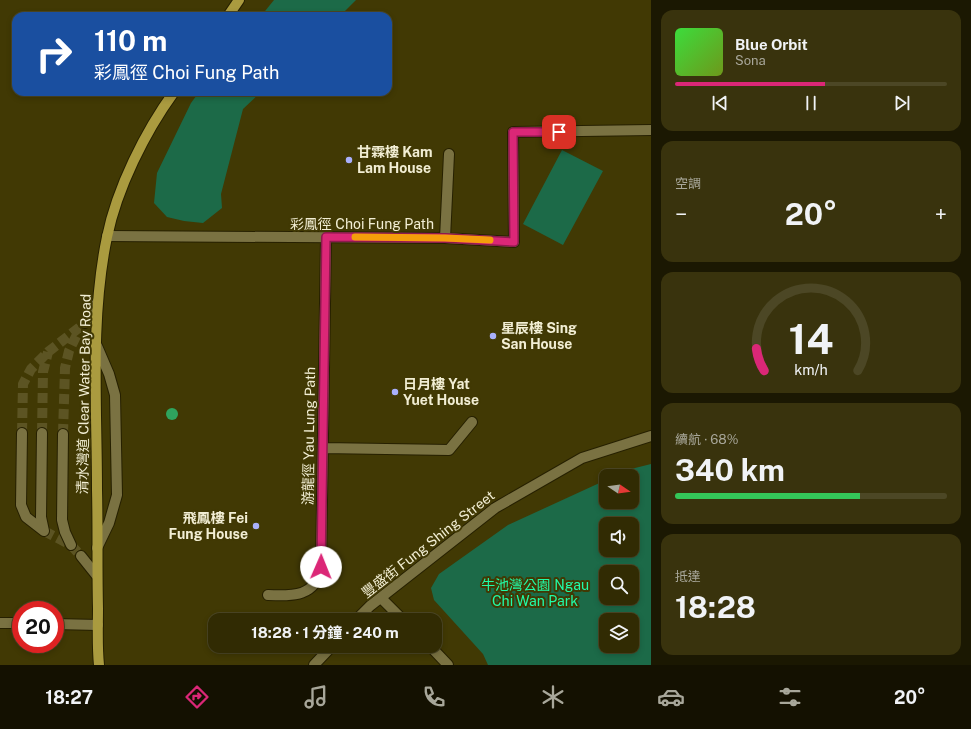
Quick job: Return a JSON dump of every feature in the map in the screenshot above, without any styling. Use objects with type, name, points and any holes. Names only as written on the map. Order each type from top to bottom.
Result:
[{"type":"main road","points":[[231,12],[239,0]]},
{"type":"main road","name":"清水灣道 Clear Water Bay Road","points":[[99,665],[97,576],[97,346],[98,301],[101,269],[107,236],[116,203],[150,128],[171,96]]},
{"type":"street","name":"彩鳳徑 Choi Fung Path","points":[[107,236],[445,238],[514,242],[513,132],[651,130]]},
{"type":"street","points":[[445,238],[449,154]]},
{"type":"street","name":"游龍徑 Yau Lung Path","points":[[268,595],[292,596],[304,593],[314,584],[320,572],[326,237]]},
{"type":"street","points":[[85,323],[98,301]]},
{"type":"street","points":[[97,346],[109,374],[115,395],[117,495],[109,523],[98,548]]},
{"type":"street","points":[[323,448],[449,450],[472,422]]},
{"type":"street","points":[[22,433],[21,505],[26,517],[44,531],[41,517],[42,434]]},
{"type":"street","points":[[63,434],[62,520],[65,532],[71,545]]},
{"type":"street","name":"豐盛街 Fung Shing Street","points":[[363,613],[495,508],[582,458],[651,436]]},
{"type":"street","points":[[81,556],[97,576]]},
{"type":"street","points":[[381,598],[396,613]]},
{"type":"street","points":[[0,623],[12,623]]},
{"type":"street","points":[[64,624],[98,625]]},
{"type":"street","points":[[314,665],[325,653]]},
{"type":"street","points":[[437,653],[448,665]]},
{"type":"green space","points":[[274,0],[356,0],[344,12],[264,12]]},
{"type":"green space","points":[[196,96],[257,96],[243,109],[221,194],[222,208],[203,223],[167,217],[154,203],[157,173],[191,103]]},
{"type":"green space","points":[[562,150],[603,171],[563,245],[523,224]]},
{"type":"green space","name":"牛池灣公園 Ngau Chi Wan Park","points":[[651,464],[651,665],[488,665],[483,654],[434,600],[431,588],[439,574],[508,525],[599,483],[599,509],[639,509],[639,469],[631,469]]},
{"type":"tunnel","points":[[22,433],[23,384],[31,369],[48,352],[85,323]]},
{"type":"tunnel","points":[[63,434],[65,368],[69,351],[79,330]]},
{"type":"tunnel","points":[[42,433],[43,372],[48,352]]},
{"type":"tunnel","points":[[44,531],[71,545],[81,556]]},
{"type":"slow traffic","points":[[355,237],[490,240]]},
{"type":"place","name":"甘霖樓 Kam Lam House","points":[[349,160]]},
{"type":"place","name":"星辰樓 Sing San House","points":[[493,336]]},
{"type":"place","name":"日月樓 Yat Yuet House","points":[[395,392]]},
{"type":"place","name":"飛鳳樓 Fei Fung House","points":[[256,526]]},
{"type":"route","points":[[321,567],[326,237],[445,238],[514,242],[513,132],[559,132]]}]
